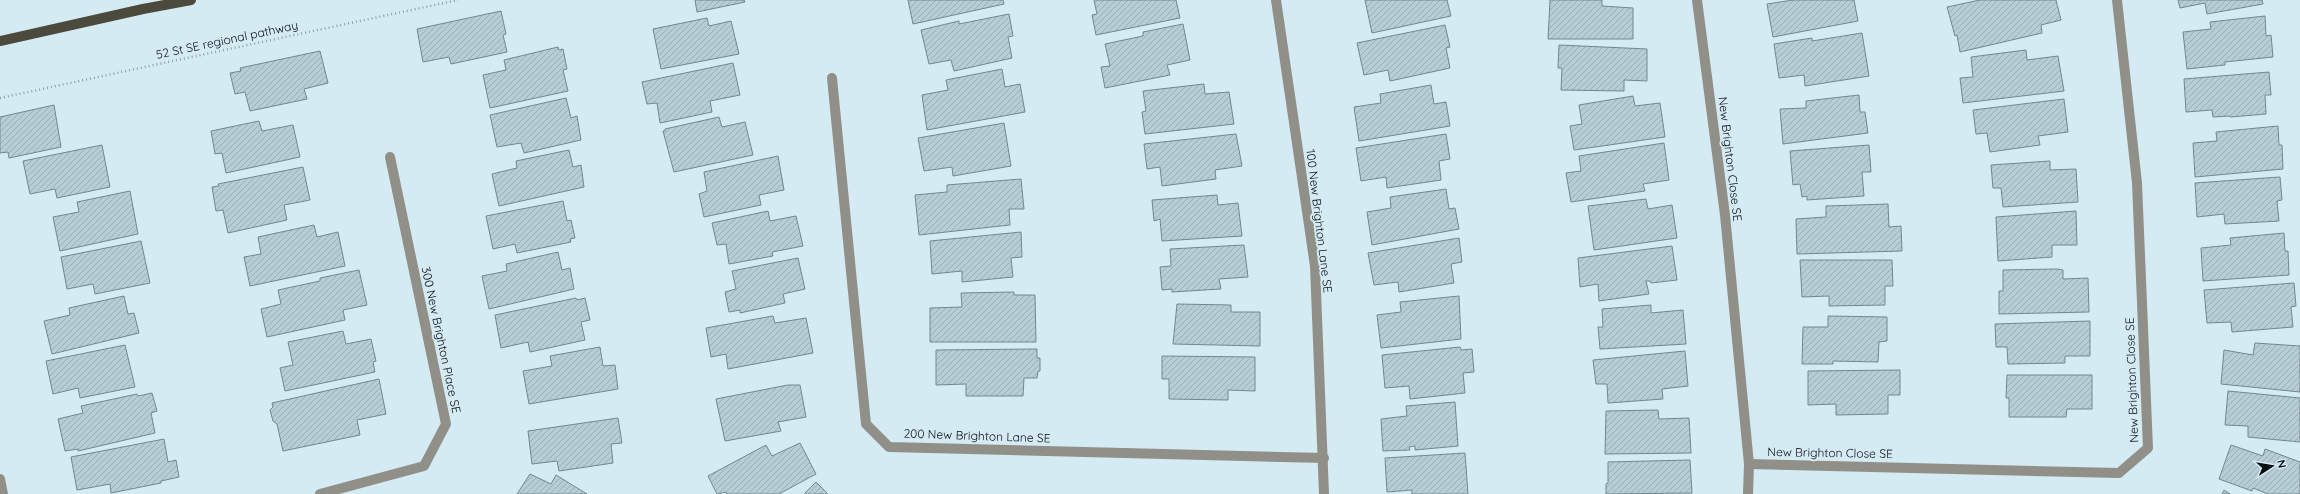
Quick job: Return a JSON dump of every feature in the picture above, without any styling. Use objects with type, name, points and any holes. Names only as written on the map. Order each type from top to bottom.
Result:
[{"type":"main road","points":[[0,41],[143,9],[191,0]]},
{"type":"street","name":"100 New Brighton Lane SE","points":[[1276,0],[1315,266],[1324,458],[1324,494]]},
{"type":"street","name":"New Brighton Close SE","points":[[1697,0],[1724,215],[1749,464],[1748,494]]},
{"type":"street","name":"New Brighton Close SE","points":[[1749,464],[2119,473],[2148,448],[2138,183],[2117,0]]},
{"type":"street","name":"200 New Brighton Lane SE","points":[[832,78],[866,424],[889,447],[1324,458]]},
{"type":"street","name":"300 New Brighton Place SE","points":[[320,494],[424,466],[446,424],[390,157]]},
{"type":"street","points":[[0,479],[3,494]]},
{"type":"path","name":"52 St SE regional pathway","points":[[0,98],[458,0]]},
{"type":"building","points":[[695,0],[744,0],[745,2],[697,12]]},
{"type":"building","points":[[908,0],[1003,0],[1004,4],[913,24]]},
{"type":"building","points":[[1094,0],[1176,0],[1180,18],[1096,35],[1092,15],[1097,14]]},
{"type":"building","points":[[1365,0],[1447,0],[1451,16],[1372,33]]},
{"type":"building","points":[[1550,0],[1602,0],[1602,6],[1633,8],[1633,39],[1548,39]]},
{"type":"building","points":[[1793,0],[1854,0],[1858,21],[1773,37],[1767,4]]},
{"type":"building","points":[[1980,0],[2056,0],[2061,20],[2041,25],[2042,33],[1960,52],[1957,35],[1955,36],[1947,7]]},
{"type":"building","points":[[2178,0],[2262,0],[2263,4],[2207,14],[2205,3],[2180,8]]},
{"type":"building","points":[[501,11],[506,34],[503,35],[507,52],[451,64],[449,57],[423,62],[417,29]]},
{"type":"building","points":[[1009,14],[1013,36],[1008,37],[1012,58],[954,71],[951,60],[929,64],[921,30],[959,21],[959,24]]},
{"type":"building","points":[[2265,16],[2266,36],[2271,35],[2273,57],[2225,62],[2225,65],[2187,69],[2183,32],[2211,29],[2210,22]]},
{"type":"building","points":[[707,18],[709,26],[731,21],[739,54],[661,69],[653,29]]},
{"type":"building","points":[[1183,24],[1190,60],[1167,65],[1170,75],[1105,88],[1101,67],[1110,66],[1105,44],[1143,36],[1143,32]]},
{"type":"building","points":[[1445,25],[1450,47],[1446,48],[1450,68],[1390,81],[1388,70],[1364,75],[1357,43]]},
{"type":"building","points":[[1862,33],[1869,76],[1805,86],[1804,75],[1779,78],[1774,44],[1812,38],[1812,41]]},
{"type":"building","points":[[1559,45],[1647,49],[1647,81],[1624,80],[1624,91],[1561,90],[1562,68],[1558,68]]},
{"type":"building","points":[[558,47],[559,50],[563,49],[567,69],[563,70],[568,91],[490,108],[483,75],[506,70],[504,60]]},
{"type":"building","points":[[2026,50],[2027,60],[2058,56],[2064,91],[1963,103],[1960,78],[1973,77],[1971,57]]},
{"type":"building","points":[[320,51],[328,83],[304,89],[307,99],[250,111],[245,92],[235,94],[230,73],[241,71],[240,68]]},
{"type":"building","points":[[733,63],[740,95],[710,101],[712,112],[660,123],[657,103],[647,104],[642,82]]},
{"type":"building","points":[[1002,69],[1005,87],[1020,84],[1025,112],[927,130],[922,95],[948,90],[946,80]]},
{"type":"building","points":[[2269,72],[2271,95],[2265,95],[2266,114],[2213,117],[2212,110],[2186,112],[2184,79]]},
{"type":"building","points":[[1204,84],[1205,94],[1229,92],[1234,124],[1145,134],[1142,112],[1146,111],[1143,91]]},
{"type":"building","points":[[1431,85],[1434,104],[1446,102],[1450,126],[1359,141],[1354,107],[1381,103],[1380,94]]},
{"type":"building","points":[[1859,95],[1860,112],[1865,112],[1868,133],[1783,144],[1780,109],[1806,108],[1806,101]]},
{"type":"building","points":[[1633,96],[1635,106],[1660,103],[1665,137],[1574,150],[1570,126],[1582,124],[1579,105]]},
{"type":"building","points":[[566,98],[571,118],[577,116],[581,140],[524,153],[521,143],[497,147],[490,115]]},
{"type":"building","points":[[2064,99],[2068,132],[2038,136],[2040,145],[1990,152],[1987,133],[1976,134],[1973,110]]},
{"type":"building","points":[[54,105],[61,147],[9,158],[8,152],[0,153],[0,117]]},
{"type":"building","points":[[719,117],[722,127],[745,122],[753,155],[674,172],[663,131],[665,131],[665,129]]},
{"type":"building","points":[[259,121],[262,131],[293,125],[300,157],[226,173],[222,153],[215,154],[211,131]]},
{"type":"building","points":[[1004,123],[1011,166],[953,176],[952,167],[924,171],[918,138]]},
{"type":"building","points":[[2278,126],[2279,145],[2282,145],[2283,169],[2195,177],[2193,143],[2217,141],[2216,132]]},
{"type":"building","points":[[1236,134],[1242,166],[1215,170],[1216,179],[1162,186],[1160,167],[1147,169],[1144,144]]},
{"type":"building","points":[[1446,134],[1450,159],[1439,161],[1441,180],[1387,188],[1386,177],[1361,181],[1356,148]]},
{"type":"building","points":[[1664,143],[1669,180],[1643,184],[1645,191],[1571,202],[1566,173],[1581,171],[1579,156]]},
{"type":"building","points":[[102,145],[110,187],[57,198],[55,189],[30,194],[23,161]]},
{"type":"building","points":[[1869,145],[1871,172],[1862,172],[1864,196],[1807,200],[1807,196],[1802,197],[1800,184],[1793,185],[1790,151]]},
{"type":"building","points":[[569,150],[573,167],[581,165],[584,187],[499,206],[492,174],[517,168],[516,161]]},
{"type":"building","points":[[778,156],[784,190],[759,195],[761,205],[704,217],[699,194],[707,191],[704,172]]},
{"type":"building","points":[[2050,161],[2050,170],[2076,169],[2078,202],[2003,207],[2001,188],[1993,188],[1991,165]]},
{"type":"building","points":[[303,167],[310,200],[284,205],[287,220],[228,233],[223,210],[216,211],[212,187],[219,186],[218,184]]},
{"type":"building","points":[[2280,177],[2282,200],[2277,201],[2279,221],[2225,224],[2224,214],[2197,217],[2195,183]]},
{"type":"building","points":[[1021,179],[1024,209],[1009,209],[1010,225],[919,235],[915,195],[947,192],[947,185]]},
{"type":"building","points":[[1446,189],[1449,209],[1455,208],[1459,229],[1372,245],[1367,212],[1391,208],[1390,197]]},
{"type":"building","points":[[130,191],[138,234],[60,251],[53,217],[79,212],[77,202]]},
{"type":"building","points":[[1217,195],[1218,205],[1238,203],[1242,236],[1162,241],[1160,219],[1154,221],[1152,200]]},
{"type":"building","points":[[1646,199],[1648,209],[1672,205],[1677,238],[1594,250],[1588,206]]},
{"type":"building","points":[[563,201],[567,221],[571,220],[575,238],[570,239],[571,242],[517,253],[515,244],[493,249],[486,216]]},
{"type":"building","points":[[1888,204],[1889,227],[1901,226],[1902,251],[1797,254],[1796,219],[1826,217],[1826,206]]},
{"type":"building","points":[[768,211],[770,221],[796,216],[803,246],[772,252],[773,256],[729,264],[726,244],[717,245],[712,223]]},
{"type":"building","points":[[2076,211],[2077,245],[2052,245],[2052,257],[1998,261],[1996,217]]},
{"type":"building","points":[[314,225],[317,237],[338,232],[345,266],[250,286],[244,257],[261,254],[258,237]]},
{"type":"building","points":[[1021,232],[1022,257],[1011,258],[1013,277],[962,282],[962,271],[932,274],[930,241]]},
{"type":"building","points":[[2284,233],[2285,251],[2288,251],[2289,275],[2203,281],[2201,248],[2231,245],[2230,238]]},
{"type":"building","points":[[1459,238],[1462,262],[1451,264],[1454,283],[1399,292],[1398,282],[1374,285],[1368,253]]},
{"type":"building","points":[[141,241],[150,283],[95,294],[93,284],[67,289],[61,257]]},
{"type":"building","points":[[1244,245],[1248,277],[1219,279],[1221,289],[1172,292],[1172,289],[1162,290],[1160,267],[1171,266],[1170,249]]},
{"type":"building","points":[[1672,246],[1677,280],[1651,283],[1650,281],[1646,281],[1649,294],[1599,301],[1598,284],[1580,287],[1578,258]]},
{"type":"building","points":[[558,252],[562,270],[570,268],[574,289],[489,309],[482,276],[507,271],[506,264]]},
{"type":"building","points":[[798,258],[805,289],[783,294],[785,303],[740,313],[740,310],[729,312],[725,292],[736,289],[732,271]]},
{"type":"building","points":[[1800,260],[1892,260],[1893,286],[1885,286],[1885,305],[1829,306],[1829,296],[1802,297]]},
{"type":"building","points":[[359,270],[367,305],[343,310],[345,320],[267,337],[261,309],[281,304],[278,290],[320,281],[320,278]]},
{"type":"building","points":[[2003,270],[2063,270],[2063,279],[2088,278],[2089,312],[1999,314],[1999,291],[2003,291]]},
{"type":"building","points":[[2294,283],[2296,306],[2291,307],[2293,327],[2232,332],[2231,322],[2207,323],[2204,290]]},
{"type":"building","points":[[1014,292],[1014,295],[1035,295],[1036,342],[930,342],[930,308],[962,307],[961,293]]},
{"type":"building","points":[[124,296],[128,314],[134,313],[139,333],[52,354],[44,321],[70,315],[69,308]]},
{"type":"building","points":[[1459,296],[1461,339],[1381,348],[1377,315],[1401,312],[1400,302]]},
{"type":"building","points":[[576,298],[577,300],[585,298],[590,320],[581,322],[585,340],[530,352],[528,342],[501,348],[495,315]]},
{"type":"building","points":[[1177,304],[1231,305],[1231,312],[1260,312],[1260,346],[1173,344]]},
{"type":"building","points":[[1651,305],[1651,313],[1683,310],[1686,344],[1600,349],[1598,327],[1603,327],[1602,309]]},
{"type":"building","points":[[773,316],[775,323],[806,318],[813,353],[728,369],[726,354],[711,357],[706,328]]},
{"type":"building","points":[[1828,316],[1887,317],[1887,341],[1879,342],[1878,362],[1833,361],[1833,364],[1802,364],[1803,327],[1828,327]]},
{"type":"building","points":[[2090,321],[2090,356],[2065,356],[2065,363],[2008,364],[2007,347],[1996,347],[1995,324]]},
{"type":"building","points":[[343,331],[346,344],[371,339],[376,361],[373,362],[375,372],[285,391],[280,368],[293,365],[288,342]]},
{"type":"building","points":[[2255,343],[2300,346],[2300,392],[2221,384],[2224,350],[2253,355]]},
{"type":"building","points":[[125,345],[135,387],[80,398],[78,388],[53,394],[46,361]]},
{"type":"building","points":[[600,347],[603,366],[615,365],[618,389],[529,404],[523,371],[552,366],[550,356]]},
{"type":"building","points":[[1460,347],[1461,350],[1472,349],[1474,372],[1463,373],[1465,393],[1410,399],[1409,386],[1385,388],[1382,355]]},
{"type":"building","points":[[1037,349],[1037,358],[1040,358],[1040,371],[1038,371],[1037,378],[1024,378],[1023,396],[966,396],[966,384],[936,385],[936,350]]},
{"type":"building","points":[[1685,351],[1688,386],[1662,389],[1663,399],[1608,403],[1607,384],[1596,384],[1593,360]]},
{"type":"building","points":[[1162,356],[1255,357],[1255,391],[1228,390],[1228,400],[1169,399],[1169,379],[1162,379]]},
{"type":"building","points":[[1900,370],[1900,395],[1888,395],[1888,414],[1836,415],[1836,404],[1808,405],[1808,371]]},
{"type":"building","points":[[2007,375],[2092,375],[2092,409],[2067,409],[2066,417],[2009,417],[2009,398],[2006,398]]},
{"type":"building","points":[[379,379],[386,414],[357,420],[360,435],[283,451],[277,424],[273,421],[270,410],[273,407],[272,403]]},
{"type":"building","points":[[788,385],[800,385],[806,417],[778,422],[781,431],[725,441],[716,399]]},
{"type":"building","points":[[2228,391],[2300,398],[2300,442],[2248,437],[2248,426],[2225,425]]},
{"type":"building","points":[[152,393],[157,411],[151,413],[155,433],[78,451],[78,449],[65,451],[58,419],[83,413],[81,406],[137,394],[138,396]]},
{"type":"building","points":[[1455,402],[1458,446],[1415,450],[1415,446],[1409,447],[1410,450],[1383,451],[1381,419],[1407,416],[1406,406]]},
{"type":"building","points":[[1658,410],[1659,419],[1689,418],[1691,453],[1605,454],[1606,411]]},
{"type":"building","points":[[618,418],[622,443],[611,444],[613,463],[559,471],[557,461],[532,464],[528,431]]},
{"type":"building","points":[[164,439],[168,462],[176,460],[179,477],[161,481],[161,483],[111,493],[110,484],[77,490],[71,457]]},
{"type":"building","points":[[800,443],[816,474],[779,494],[727,494],[726,492],[717,494],[708,476],[766,445],[772,456]]},
{"type":"building","points":[[2231,445],[2263,456],[2265,449],[2300,462],[2300,494],[2268,494],[2253,488],[2252,491],[2219,479]]},
{"type":"building","points":[[1465,453],[1468,494],[1412,494],[1412,490],[1387,492],[1385,458]]},
{"type":"building","points":[[1690,460],[1692,493],[1606,494],[1606,484],[1608,483],[1608,462]]},
{"type":"building","points":[[530,474],[551,484],[556,475],[587,494],[517,494]]},
{"type":"building","points":[[816,482],[828,494],[804,494]]},
{"type":"building","points":[[2224,490],[2230,494],[2222,494]]}]
